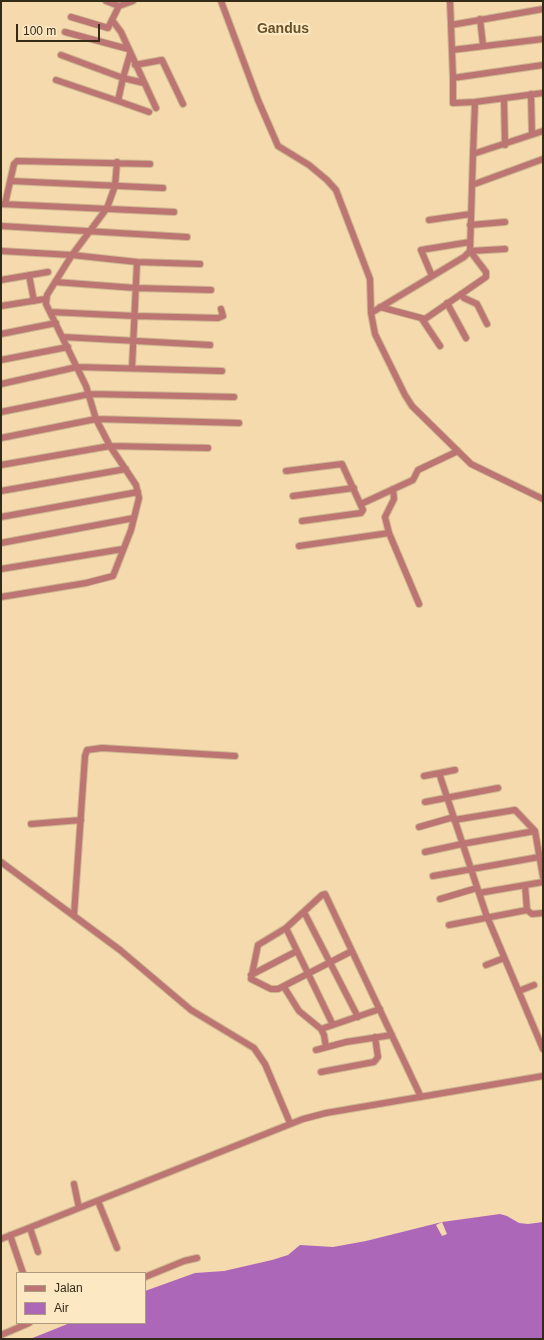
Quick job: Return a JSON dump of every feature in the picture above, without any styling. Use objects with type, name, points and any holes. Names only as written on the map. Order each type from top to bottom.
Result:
[{"type":"street","points":[[106,1],[119,6],[133,1]]},
{"type":"street","points":[[221,1],[258,100],[278,146],[309,165],[327,180],[336,190],[370,279],[371,313],[375,334],[404,395],[412,406],[471,464],[541,497]]},
{"type":"street","points":[[450,1],[453,104],[504,99],[543,93]]},
{"type":"street","points":[[108,28],[119,6]]},
{"type":"street","points":[[451,25],[543,9]]},
{"type":"street","points":[[71,17],[121,32]]},
{"type":"street","points":[[480,19],[483,45]]},
{"type":"street","points":[[112,20],[121,32],[156,108]]},
{"type":"street","points":[[65,32],[129,52]]},
{"type":"street","points":[[452,50],[483,45],[543,39]]},
{"type":"street","points":[[118,101],[129,52]]},
{"type":"street","points":[[61,55],[123,78],[144,83]]},
{"type":"street","points":[[135,65],[162,60],[183,104]]},
{"type":"street","points":[[453,78],[543,65]]},
{"type":"street","points":[[56,80],[149,112]]},
{"type":"street","points":[[532,94],[532,134]]},
{"type":"street","points":[[504,99],[505,145]]},
{"type":"street","points":[[422,319],[486,277],[486,272],[470,251],[475,102]]},
{"type":"street","points":[[473,154],[505,145],[543,131]]},
{"type":"street","points":[[472,185],[543,159]]},
{"type":"street","points":[[150,164],[117,162],[17,161],[14,164],[11,181],[3,204],[174,212]]},
{"type":"street","points":[[1,306],[45,299],[72,255],[91,232],[107,208],[115,186],[117,162]]},
{"type":"street","points":[[11,181],[163,188]]},
{"type":"street","points":[[429,220],[471,214]]},
{"type":"street","points":[[470,225],[505,222]]},
{"type":"street","points":[[1,226],[188,237]]},
{"type":"street","points":[[432,276],[421,250],[470,242]]},
{"type":"street","points":[[371,313],[464,257],[470,251],[505,248]]},
{"type":"street","points":[[1,251],[72,255],[137,262],[200,264]]},
{"type":"street","points":[[132,368],[137,262]]},
{"type":"street","points":[[1,280],[48,272]]},
{"type":"street","points":[[29,275],[34,301]]},
{"type":"street","points":[[55,282],[136,288],[211,290]]},
{"type":"street","points":[[461,294],[464,298],[477,304],[487,324]]},
{"type":"street","points":[[1,597],[111,577],[116,574],[134,518],[138,492],[126,468],[110,446],[96,420],[90,394],[45,299]]},
{"type":"street","points":[[447,303],[466,338]]},
{"type":"street","points":[[380,307],[422,319],[440,346]]},
{"type":"street","points":[[50,312],[222,318],[223,314],[221,309]]},
{"type":"street","points":[[1,334],[56,323]]},
{"type":"street","points":[[63,338],[210,345]]},
{"type":"street","points":[[1,360],[68,347]]},
{"type":"street","points":[[1,384],[77,367],[222,371]]},
{"type":"street","points":[[1,412],[90,394],[234,397]]},
{"type":"street","points":[[1,438],[96,420],[239,423]]},
{"type":"street","points":[[1,465],[110,446],[208,448]]},
{"type":"street","points":[[361,504],[413,480],[418,470],[458,452]]},
{"type":"street","points":[[286,471],[342,464],[363,510],[361,513],[302,521]]},
{"type":"street","points":[[1,491],[126,468]]},
{"type":"street","points":[[293,496],[354,488]]},
{"type":"street","points":[[394,489],[394,499],[385,517],[419,604]]},
{"type":"street","points":[[1,517],[138,492]]},
{"type":"street","points":[[1,543],[134,518]]},
{"type":"street","points":[[299,546],[390,533]]},
{"type":"street","points":[[1,569],[123,549]]},
{"type":"street","points":[[74,915],[85,756],[89,748],[235,756]]},
{"type":"street","points":[[424,776],[455,770]]},
{"type":"street","points":[[439,773],[487,917],[543,1050]]},
{"type":"street","points":[[425,802],[498,788]]},
{"type":"street","points":[[419,827],[454,818],[514,809],[535,832],[543,877]]},
{"type":"street","points":[[31,824],[81,820]]},
{"type":"street","points":[[425,852],[462,844],[535,832]]},
{"type":"street","points":[[433,876],[539,856]]},
{"type":"street","points":[[1,862],[120,950],[192,1010],[254,1048],[265,1064],[290,1124]]},
{"type":"street","points":[[440,899],[478,890],[543,882]]},
{"type":"street","points":[[525,885],[528,910],[532,914],[543,913]]},
{"type":"street","points":[[352,952],[284,987],[271,989],[252,980],[251,975],[258,945],[286,928],[322,895],[325,894],[421,1097]]},
{"type":"street","points":[[448,925],[528,910]]},
{"type":"street","points":[[304,912],[358,1017]]},
{"type":"street","points":[[286,928],[333,1025]]},
{"type":"street","points":[[251,975],[297,951]]},
{"type":"street","points":[[486,965],[504,958]]},
{"type":"street","points":[[519,991],[534,985]]},
{"type":"street","points":[[284,987],[299,1011],[321,1029],[324,1035],[326,1047]]},
{"type":"street","points":[[321,1029],[380,1009]]},
{"type":"street","points":[[316,1050],[392,1035]]},
{"type":"street","points":[[321,1072],[374,1062],[378,1057],[375,1038]]},
{"type":"street","points":[[1,1239],[312,1116],[543,1076]]},
{"type":"street","points":[[74,1184],[79,1208]]},
{"type":"street","points":[[98,1201],[117,1248]]},
{"type":"street","points":[[30,1228],[38,1252]]},
{"type":"street","points":[[10,1235],[23,1272]]},
{"type":"street","points":[[146,1277],[184,1261],[197,1258]]},
{"type":"street","points":[[1,1335],[27,1324]]},
{"type":"water","points":[[500,1214],[519,1223],[528,1224],[543,1222],[543,1339],[30,1339],[68,1324],[146,1324],[146,1291],[195,1273],[224,1271],[272,1260],[288,1255],[300,1245],[333,1247],[366,1241],[442,1222]]},
{"type":"pier","points":[[442,1222],[447,1234],[442,1236],[436,1225]]},
{"type":"district","name":"Gandus","points":[[283,29]]}]
